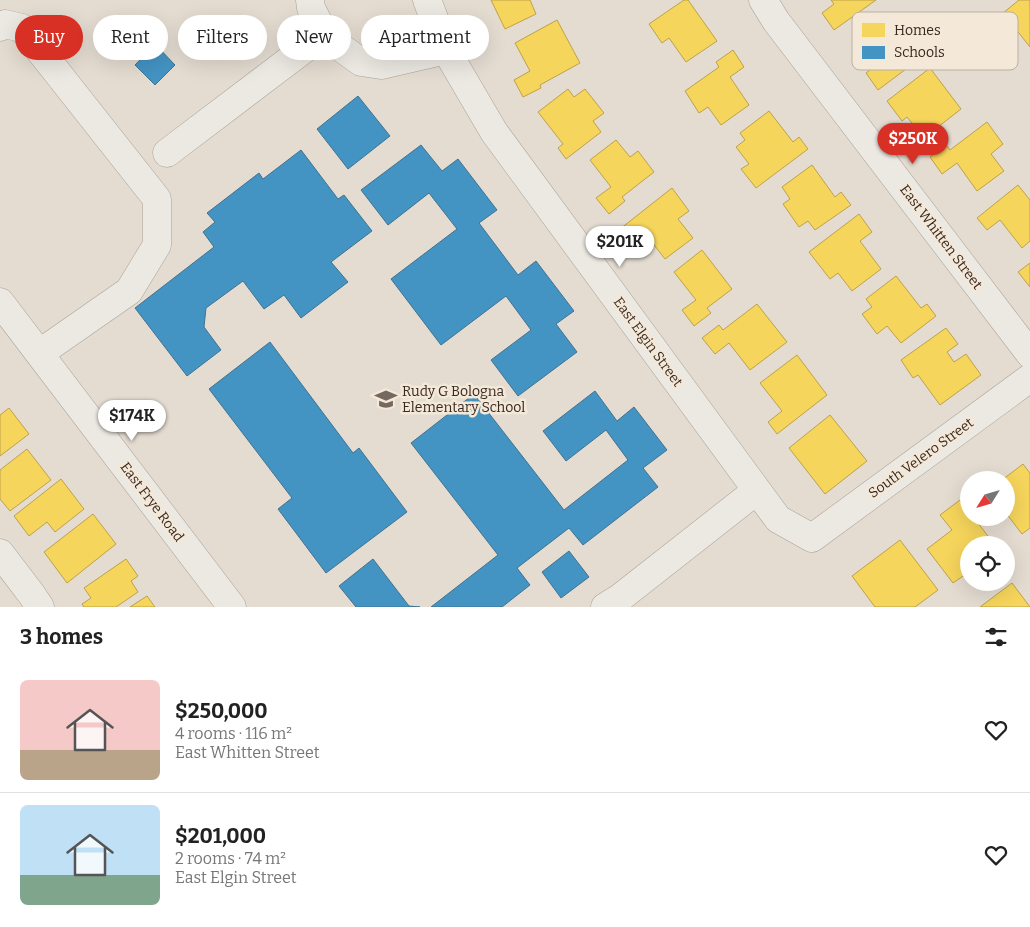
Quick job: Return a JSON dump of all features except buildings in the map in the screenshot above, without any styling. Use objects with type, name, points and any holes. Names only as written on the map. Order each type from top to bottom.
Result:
[{"type":"street","points":[[310,0],[314,15]]},
{"type":"street","name":"East Elgin Street","points":[[427,0],[433,15]]},
{"type":"street","name":"East Whitten Street","points":[[763,0],[776,21],[1030,354]]},
{"type":"street","points":[[0,27],[5,24],[22,28],[157,199],[156,245],[129,291],[40,354]]},
{"type":"street","points":[[351,55],[361,62],[381,65],[403,60]]},
{"type":"street","points":[[167,153],[290,60]]},
{"type":"street","name":"East Elgin Street","points":[[452,60],[494,132],[756,491],[778,519],[812,538]]},
{"type":"street","name":"East Frye Road","points":[[0,302],[232,607]]},
{"type":"street","name":"South Velero Street","points":[[812,538],[1030,378]]},
{"type":"street","points":[[605,607],[621,597],[756,491]]},
{"type":"street","points":[[0,553],[40,607]]},
{"type":"place","name":"Rudy G Bologna Elementary School","points":[[386,399]]}]
